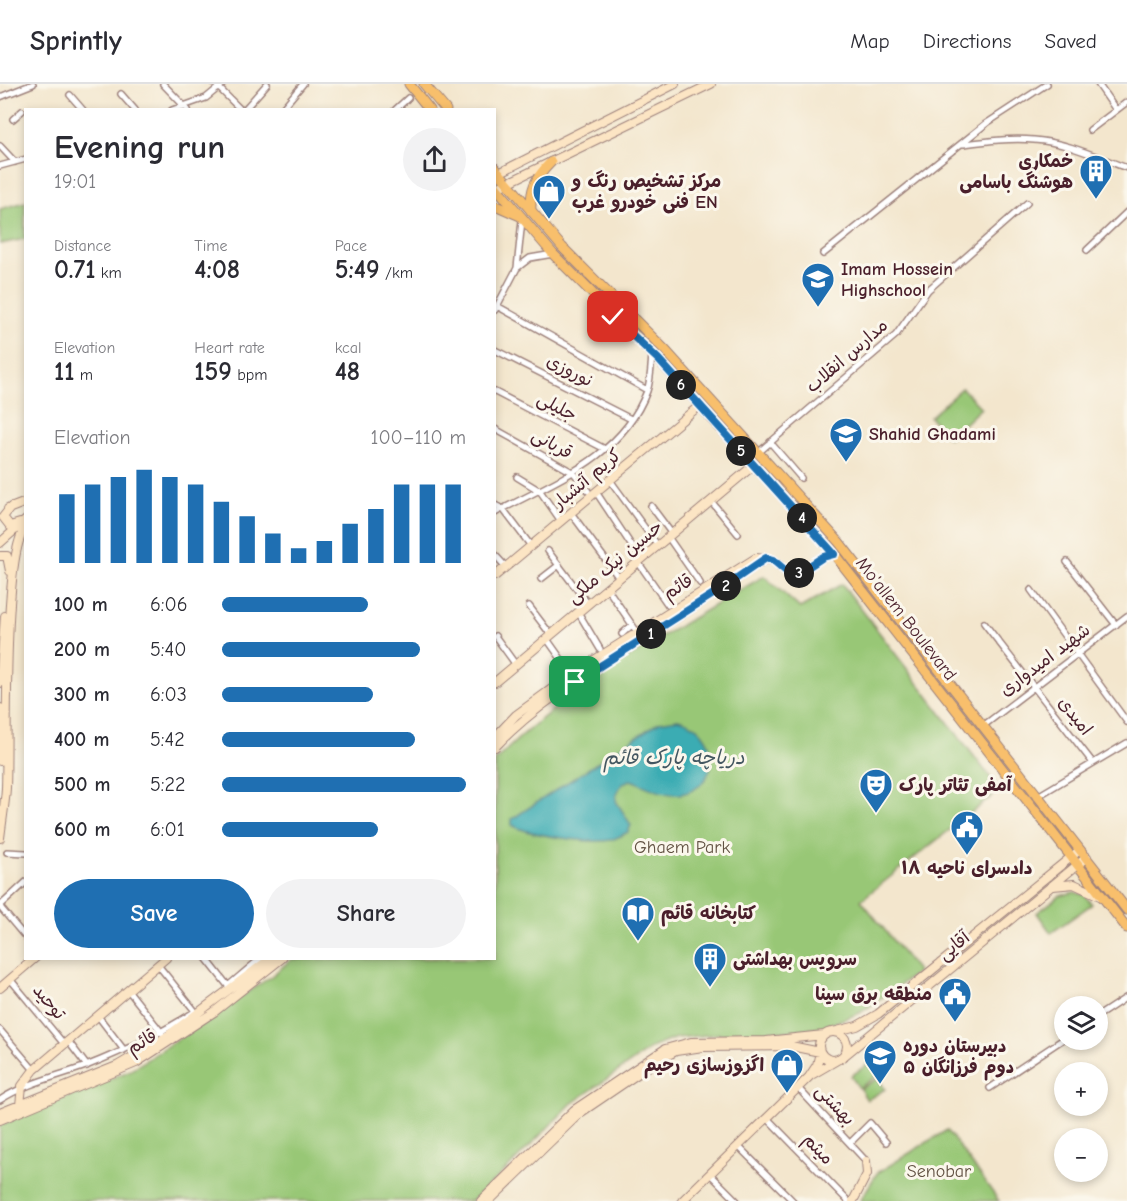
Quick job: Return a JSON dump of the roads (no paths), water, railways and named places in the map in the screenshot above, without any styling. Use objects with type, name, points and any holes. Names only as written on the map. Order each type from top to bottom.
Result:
[{"type":"main road","points":[[409,84],[428,108]]},
{"type":"main road","points":[[424,84],[444,108]]},
{"type":"main road","points":[[496,172],[677,84],[686,96]]},
{"type":"main road","points":[[691,84],[698,90]]},
{"type":"main road","points":[[496,188],[711,84]]},
{"type":"main road","points":[[665,89],[670,93],[672,103]]},
{"type":"main road","points":[[531,211],[531,189],[534,181],[550,162]]},
{"type":"main road","name":"Mo'allem Boulevard","points":[[496,172],[759,452],[839,542],[981,727],[1084,853],[1127,910]]},
{"type":"main road","name":"Mo'allem Boulevard","points":[[496,188],[553,254],[652,354],[834,554],[1127,928]]},
{"type":"main road","points":[[496,205],[521,217]]},
{"type":"main road","name":"کریم آتشبار","points":[[496,575],[592,492],[610,480],[699,406]]},
{"type":"main road","name":"حسین نیک ملکی","points":[[496,681],[754,465]]},
{"type":"main road","points":[[0,515],[11,507],[24,503]]},
{"type":"main road","points":[[11,507],[3,517],[4,521],[10,526],[24,524]]},
{"type":"main road","points":[[0,543],[24,524]]},
{"type":"main road","points":[[0,838],[6,790],[6,688],[12,588],[17,545],[24,524]]},
{"type":"main road","points":[[766,558],[773,560],[793,577],[823,557],[834,554]]},
{"type":"main road","points":[[0,556],[7,556],[10,565],[2,638],[0,683]]},
{"type":"main road","name":"قائم","points":[[496,736],[516,715],[603,653],[713,583],[756,558],[766,558]]},
{"type":"main road","name":"قائم","points":[[496,746],[523,720],[575,682],[766,558]]},
{"type":"main road","points":[[0,708],[0,761]]},
{"type":"main road","points":[[1059,867],[1062,846]]},
{"type":"main road","name":"آقایی","points":[[809,1077],[838,1058],[1049,887],[1084,853]]},
{"type":"main road","name":"آقایی","points":[[833,1032],[857,1026],[878,1014],[1059,867],[1074,861]]},
{"type":"main road","points":[[1049,887],[1074,884],[1100,896]]},
{"type":"main road","points":[[0,988],[33,960]]},
{"type":"main road","points":[[20,1105],[22,1086],[34,1070],[164,960]]},
{"type":"main road","name":"قائم","points":[[0,1113],[117,1066],[166,1037],[268,960]]},
{"type":"main road","name":"قائم","points":[[0,1120],[120,1072],[136,1063],[214,1012],[279,960]]},
{"type":"main road","points":[[481,1201],[574,1110],[652,1056],[691,1042],[766,1044],[820,1052],[826,1058],[838,1058],[845,1052],[846,1043],[841,1035],[833,1032],[766,1044],[691,1047],[664,1056],[580,1113],[489,1201]]},
{"type":"main road","points":[[820,1052],[819,1043],[824,1035]]},
{"type":"main road","name":"آقایی","points":[[682,1201],[809,1077],[817,1065],[820,1052]]},
{"type":"main road","points":[[853,1201],[867,1174],[866,1161]]},
{"type":"street","points":[[0,97],[33,84]]},
{"type":"street","points":[[163,84],[186,108],[206,98],[219,85],[240,108]]},
{"type":"street","points":[[244,108],[267,84]]},
{"type":"street","points":[[283,108],[303,84]]},
{"type":"street","points":[[823,254],[987,123],[1047,84]]},
{"type":"street","points":[[1098,84],[1116,110]]},
{"type":"street","points":[[120,94],[133,108]]},
{"type":"street","points":[[70,95],[80,108]]},
{"type":"street","points":[[397,108],[408,98]]},
{"type":"street","points":[[1090,130],[1127,102]]},
{"type":"street","points":[[13,119],[22,111]]},
{"type":"street","points":[[962,144],[998,140],[1035,140],[1064,146],[1127,168]]},
{"type":"street","points":[[0,146],[15,162]]},
{"type":"street","points":[[0,166],[24,160]]},
{"type":"street","name":"مدارس انقلاب","points":[[759,452],[896,335],[928,290],[1027,203]]},
{"type":"street","points":[[1088,250],[1127,212]]},
{"type":"street","points":[[521,217],[517,268],[496,308],[647,390]]},
{"type":"street","points":[[517,268],[530,258],[553,254]]},
{"type":"street","name":"نوروزی","points":[[496,351],[631,419]]},
{"type":"street","points":[[496,512],[574,473],[605,449],[631,419],[647,390],[652,354]]},
{"type":"street","name":"جلیلی","points":[[496,393],[605,449]]},
{"type":"street","name":"قربانی","points":[[496,430],[574,473],[592,492],[668,605]]},
{"type":"street","points":[[770,442],[801,478]]},
{"type":"street","points":[[517,477],[540,491],[561,521]]},
{"type":"street","points":[[610,480],[658,546]]},
{"type":"street","points":[[711,501],[738,534]]},
{"type":"street","points":[[496,506],[503,509],[531,546]]},
{"type":"street","points":[[651,506],[700,583]]},
{"type":"street","points":[[570,513],[619,578]]},
{"type":"street","points":[[548,551],[588,604]]},
{"type":"street","points":[[496,556],[506,567]]},
{"type":"street","points":[[1067,562],[1116,625]]},
{"type":"street","points":[[541,579],[558,565]]},
{"type":"street","points":[[607,588],[633,627],[622,633]]},
{"type":"street","points":[[1031,590],[1127,722]]},
{"type":"street","points":[[529,606],[569,670]]},
{"type":"street","points":[[578,612],[600,649]]},
{"type":"street","name":"شهيد امیدواری","points":[[981,727],[1127,616]]},
{"type":"street","name":"امیدی","points":[[984,623],[1093,763]]},
{"type":"street","points":[[496,637],[516,664]]},
{"type":"street","points":[[1038,796],[1127,743]]},
{"type":"street","points":[[7,852],[24,853]]},
{"type":"street","points":[[24,884],[0,907],[24,936]]},
{"type":"street","points":[[208,960],[228,986]]},
{"type":"street","points":[[0,1100],[22,1086],[87,1065],[162,1033],[228,986],[258,960]]},
{"type":"street","points":[[158,965],[195,1011]]},
{"type":"street","name":"توحید","points":[[10,979],[87,1065]]},
{"type":"street","points":[[128,990],[162,1033]]},
{"type":"street","points":[[1108,1009],[1127,997]]},
{"type":"street","points":[[98,1016],[124,1050]]},
{"type":"street","points":[[0,1030],[34,1070]]},
{"type":"street","points":[[990,1088],[1054,1045]]},
{"type":"street","name":"بهشتی","points":[[798,1088],[866,1161]]},
{"type":"street","name":"میثم","points":[[767,1118],[848,1201]]},
{"type":"street","name":"بهشتی","points":[[850,1143],[870,1123],[886,1142]]},
{"type":"street","points":[[738,1146],[793,1201]]},
{"type":"street","points":[[710,1174],[737,1201]]},
{"type":"water","name":"دریاچه پارک قائم","points":[[678,719],[692,725],[709,745],[710,770],[704,781],[694,789],[680,794],[661,792],[631,780],[624,783],[618,791],[616,801],[631,825],[628,832],[611,840],[590,841],[545,835],[512,825],[512,819],[659,722]]},
{"type":"place","name":"خمکاری هوشنگ باسامی","points":[[1096,200]]},
{"type":"place","name":"مرکز تشخیص رنگ و فنی خودرو غرب EN","points":[[549,220]]},
{"type":"place","name":"Imam Hossein Highschool","points":[[818,308]]},
{"type":"place","name":"Shahid Ghadami","points":[[846,463]]},
{"type":"place","name":"آمفی تئاتر پارک","points":[[876,814]]},
{"type":"place","name":"دادسرای ناحیه ۱۸","points":[[967,856]]},
{"type":"place","name":"کتابخانه قائم","points":[[638,942]]},
{"type":"place","name":"سرویس بهداشتی","points":[[710,988]]},
{"type":"place","name":"منطقه برق سینا","points":[[955,1023]]},
{"type":"place","name":"دبیرستان دوره دوم فرزانگان ۵","points":[[880,1085]]},
{"type":"place","name":"اگزوزسازی رحیم","points":[[787,1094]]},
{"type":"park label","name":"Ghaem Park","points":[[682,847]]},
{"type":"park label","name":"Senobar","points":[[939,1171]]}]
